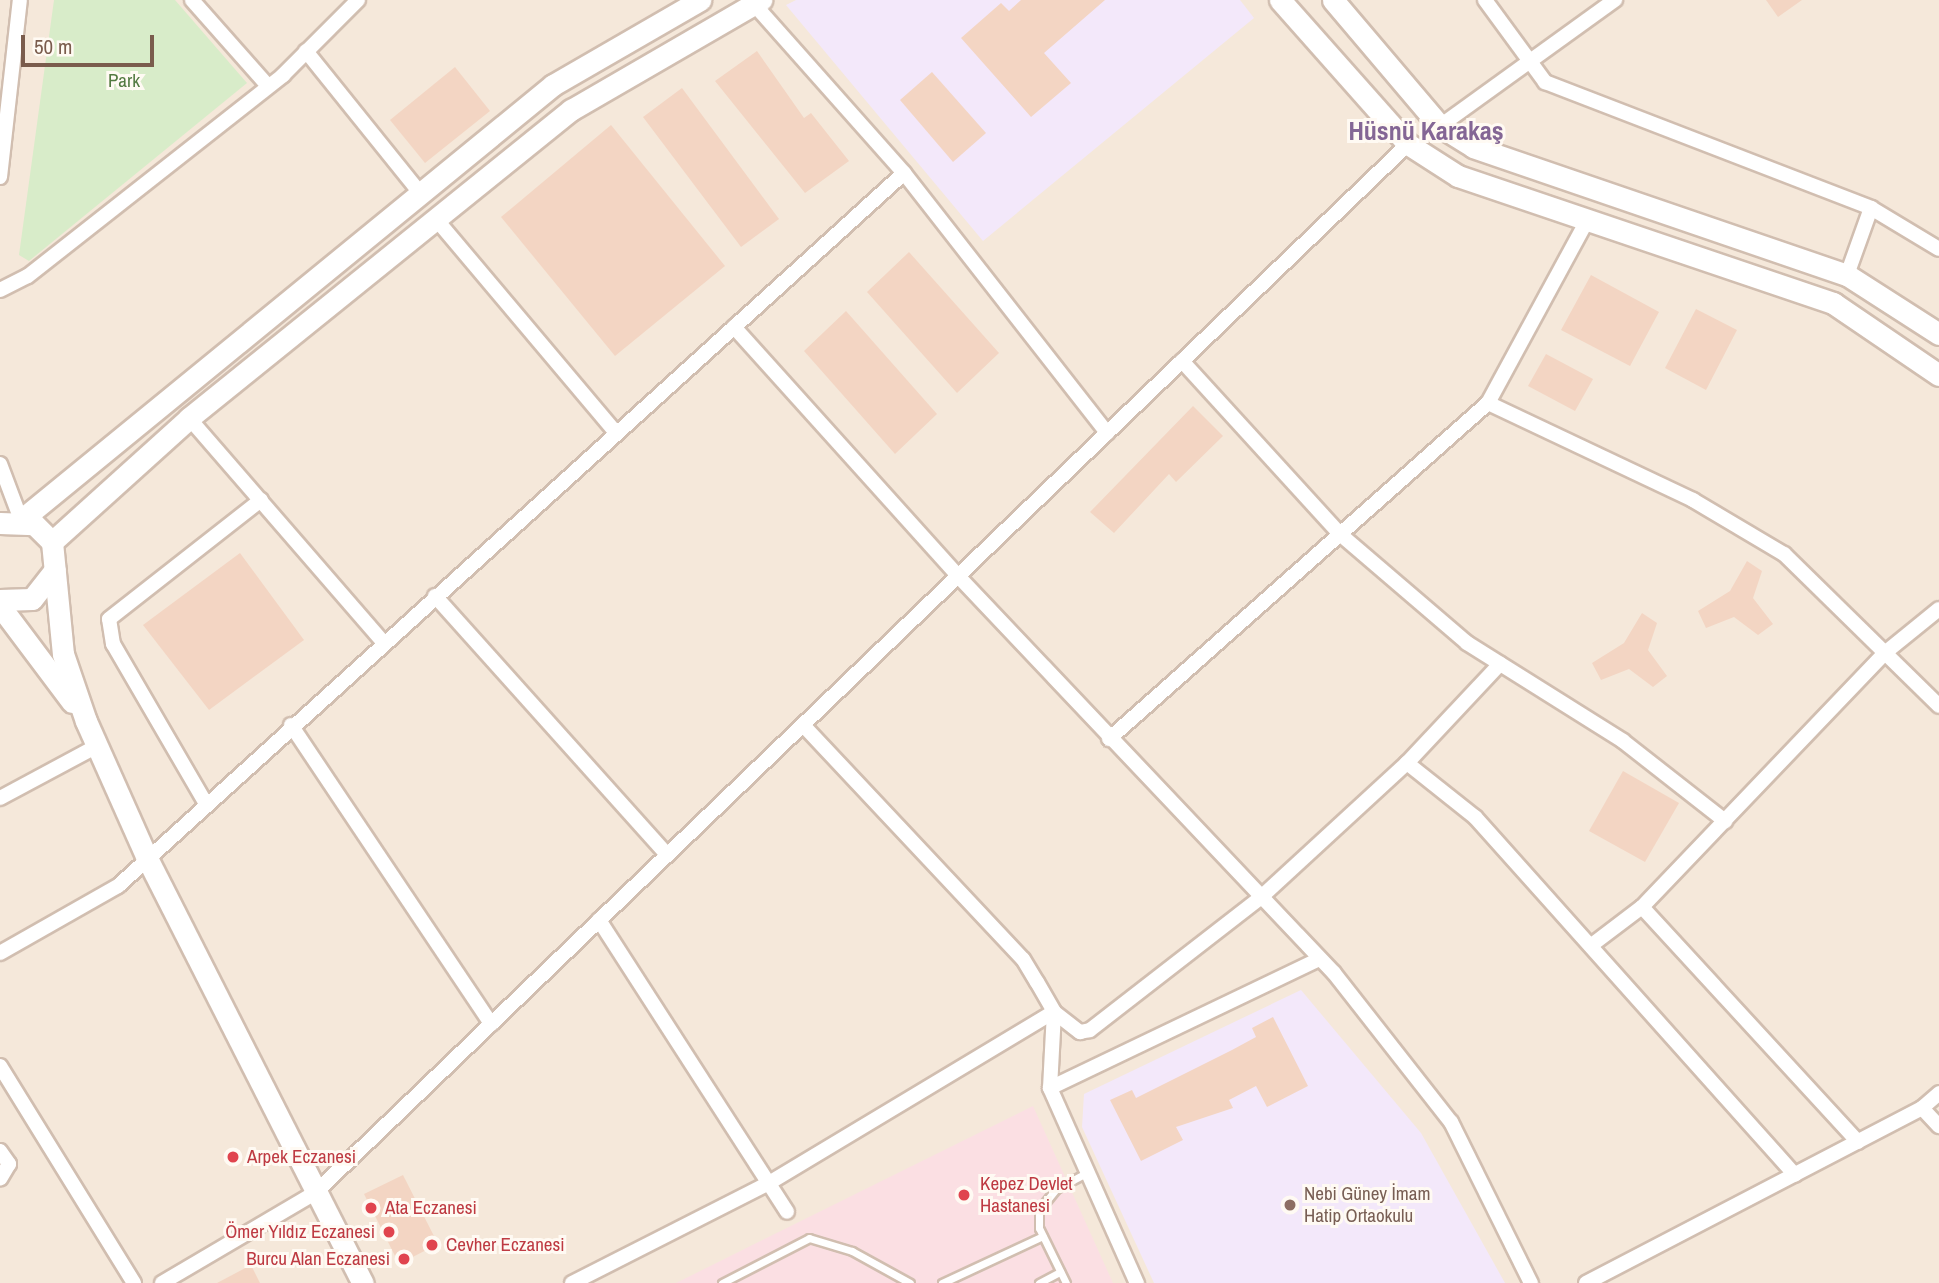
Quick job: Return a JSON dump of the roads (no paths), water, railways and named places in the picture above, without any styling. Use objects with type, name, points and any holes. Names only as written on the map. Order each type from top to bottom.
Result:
[{"type":"street","points":[[0,177],[4,77],[20,0]]},
{"type":"street","points":[[192,0],[268,86]]},
{"type":"street","points":[[336,0],[345,13]]},
{"type":"street","points":[[0,290],[28,276],[268,86],[358,0]]},
{"type":"street","points":[[0,523],[21,520],[553,85],[701,0]]},
{"type":"street","points":[[1280,0],[1408,144],[1458,176],[1833,303],[1939,374]]},
{"type":"street","points":[[1333,0],[1440,127],[1473,147],[1847,275],[1939,334]]},
{"type":"street","points":[[1485,0],[1545,82],[1871,208],[1939,249]]},
{"type":"street","points":[[1440,127],[1615,0]]},
{"type":"street","points":[[52,542],[189,418],[571,110],[761,6],[904,173],[1107,433]]},
{"type":"street","points":[[306,51],[421,194]]},
{"type":"street","points":[[162,1283],[315,1193],[1408,144]]},
{"type":"street","points":[[0,953],[118,886],[146,856],[205,802],[904,173]]},
{"type":"street","points":[[1847,275],[1871,208]]},
{"type":"street","points":[[436,219],[616,433]]},
{"type":"street","points":[[1109,739],[1488,403],[1587,221]]},
{"type":"street","points":[[734,327],[958,576],[1259,900],[1319,959],[1451,1122],[1531,1283]]},
{"type":"street","points":[[1182,360],[1340,534],[1500,664],[1623,741],[1725,821]]},
{"type":"street","points":[[1488,403],[1693,500],[1784,554],[1939,706]]},
{"type":"street","points":[[189,418],[383,642]]},
{"type":"street","points":[[0,464],[21,520],[52,542],[63,654],[97,746],[146,856],[363,1283]]},
{"type":"street","points":[[205,802],[113,644],[109,619],[261,500]]},
{"type":"street","points":[[0,600],[32,599],[56,569]]},
{"type":"street","points":[[435,596],[667,855]]},
{"type":"street","points":[[0,606],[86,721]]},
{"type":"street","points":[[1593,944],[1642,907],[1886,652],[1939,609]]},
{"type":"street","points":[[803,725],[1023,959],[1054,1012],[1080,1032],[1090,1030],[1259,900],[1408,764],[1500,664]]},
{"type":"street","points":[[291,725],[491,1024]]},
{"type":"street","points":[[0,798],[97,746]]},
{"type":"street","points":[[1408,764],[1475,817],[1593,944],[1795,1175]]},
{"type":"street","points":[[1642,907],[1858,1142]]},
{"type":"street","points":[[599,920],[787,1212]]},
{"type":"street","points":[[1050,1088],[1319,959]]},
{"type":"street","points":[[1054,1012],[1050,1088],[1137,1283]]},
{"type":"street","points":[[572,1283],[769,1183],[1054,1012]]},
{"type":"street","points":[[0,1066],[134,1283]]},
{"type":"street","points":[[1586,1283],[1922,1108],[1939,1093]]},
{"type":"street","points":[[1922,1108],[1939,1126]]},
{"type":"street","points":[[0,1151],[9,1164],[0,1179]]},
{"type":"lane","points":[[1066,1283],[1043,1236],[1038,1219],[1044,1202],[1086,1172]]},
{"type":"lane","points":[[942,1283],[1043,1236]]},
{"type":"lane","points":[[722,1283],[809,1237],[852,1251],[909,1283]]},
{"type":"lane","points":[[1039,1283],[1060,1272]]},
{"type":"place","name":"Arpek Eczanesi","points":[[233,1157]]},
{"type":"place","name":"Kepez Devlet Hastanesi","points":[[964,1195]]},
{"type":"place","name":"Nebi Güney İmam Hatip Ortaokulu","points":[[1290,1205]]},
{"type":"place","name":"Ata Eczanesi","points":[[371,1208]]},
{"type":"place","name":"Ömer Yıldız Eczanesi","points":[[389,1232]]},
{"type":"place","name":"Cevher Eczanesi","points":[[432,1245]]},
{"type":"place","name":"Burcu Alan Eczanesi","points":[[404,1259]]},
{"type":"district","name":"Hüsnü Karakaş","points":[[1426,131]]},
{"type":"park label","name":"Park","points":[[124,81]]}]
